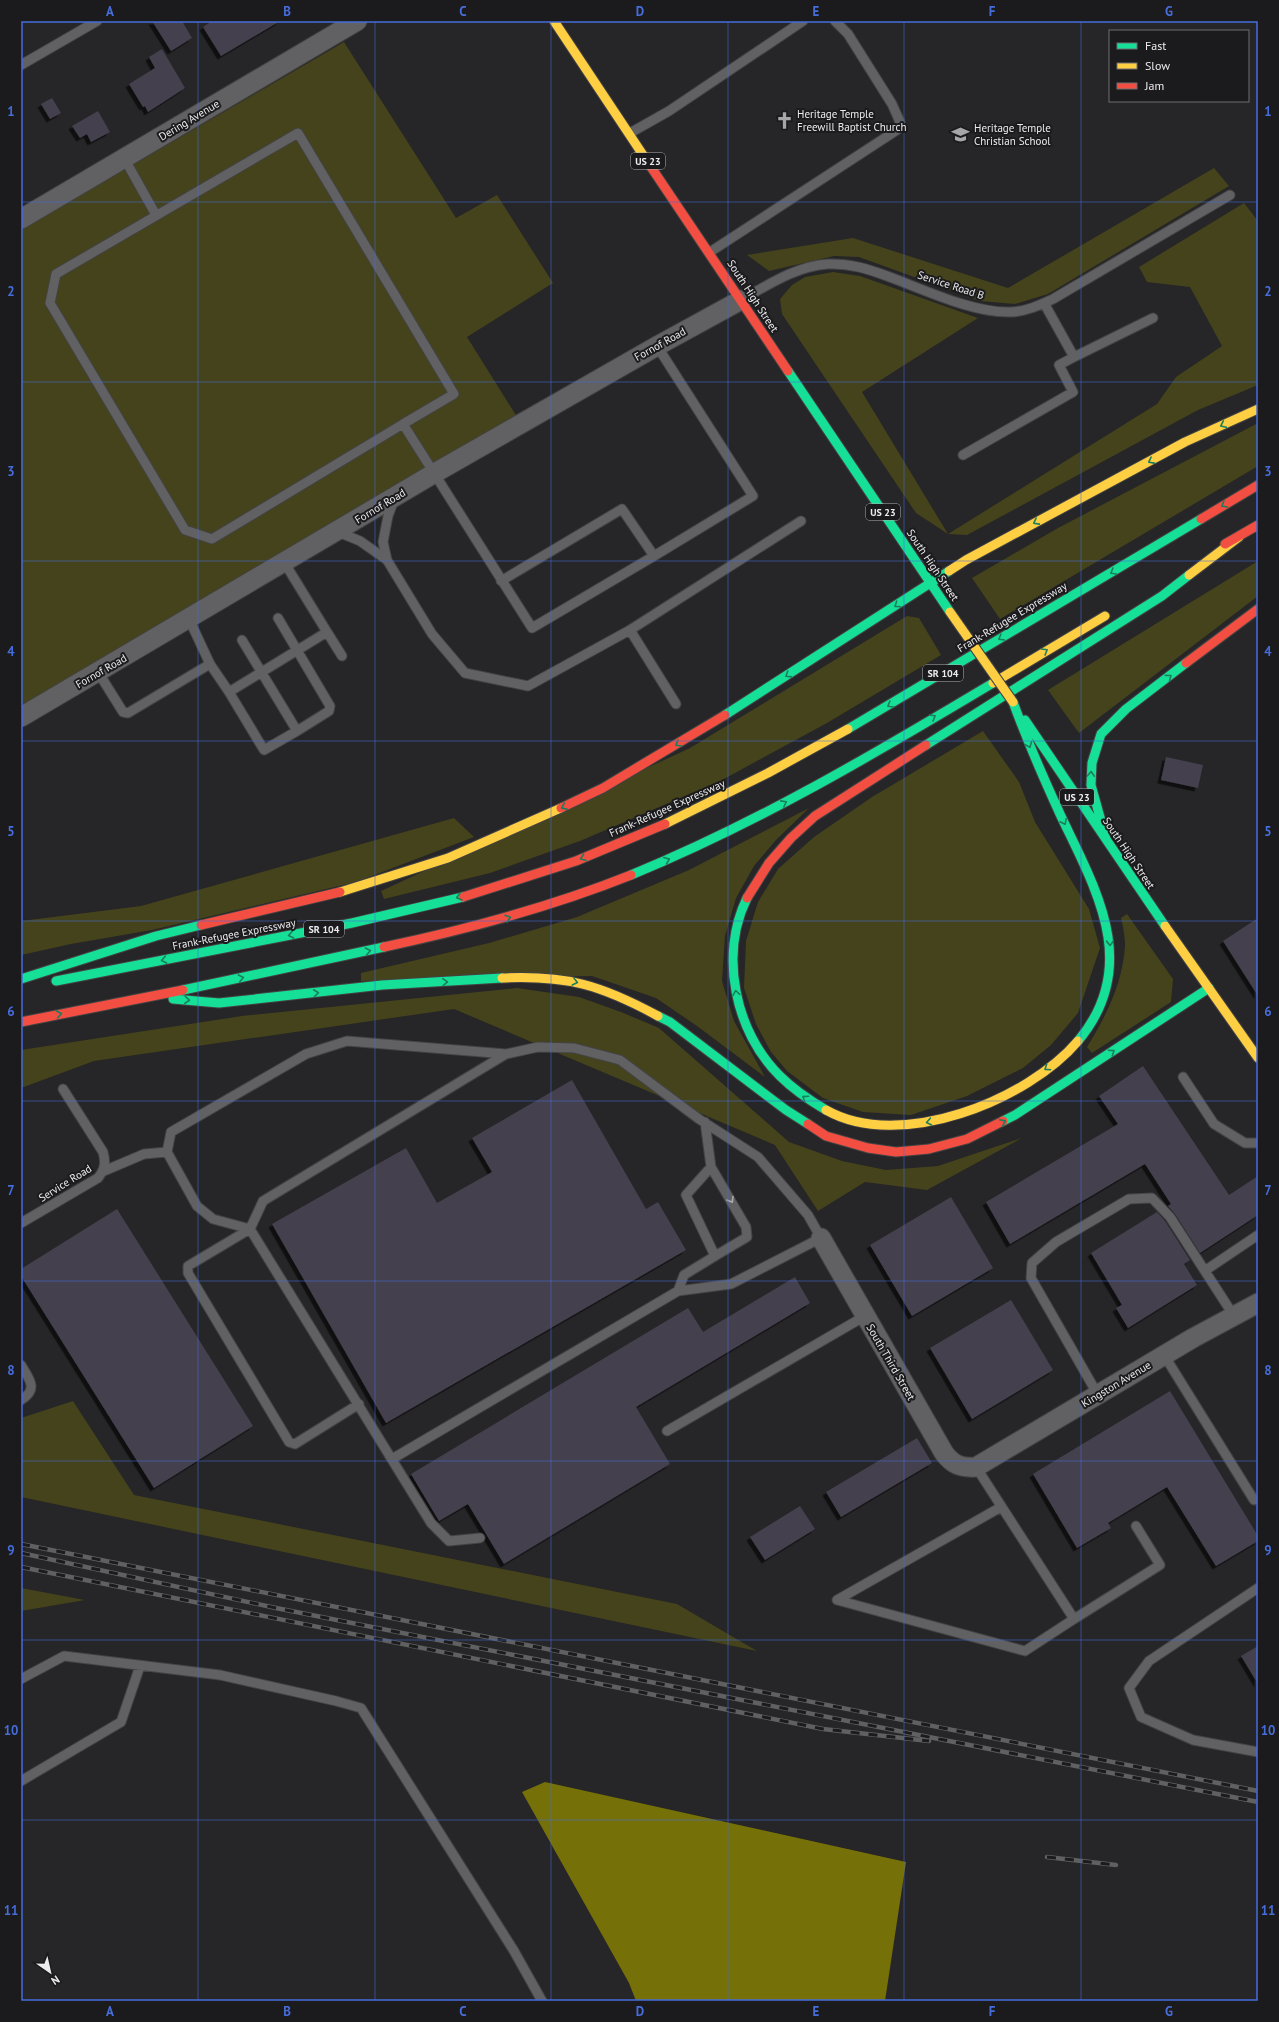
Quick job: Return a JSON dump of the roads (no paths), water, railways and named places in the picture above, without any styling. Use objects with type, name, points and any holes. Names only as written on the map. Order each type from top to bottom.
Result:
[{"type":"main road","name":"South High Street","points":[[557,22],[930,584],[1106,839],[1134,883],[1258,1058]]},
{"type":"main road","points":[[21,979],[156,936],[356,888],[448,858],[488,842],[603,788],[676,746],[866,626],[966,560],[1178,446],[1258,409]]},
{"type":"main road","name":"Frank-Refugee Expressway","points":[[21,988],[364,921],[498,887],[580,860],[694,812],[786,764],[875,714],[1258,485]]},
{"type":"main road","points":[[1171,576],[1258,525]]},
{"type":"main road","points":[[1012,702],[1036,761],[1096,889],[1105,913],[1110,936],[1110,966],[1105,993],[1091,1022],[1077,1043],[1062,1059],[1022,1086],[955,1115],[914,1125],[892,1126],[873,1124],[836,1115],[818,1107],[786,1085],[772,1070],[759,1052],[748,1031],[736,997],[733,971],[737,922],[746,899],[759,876],[775,854],[794,834],[816,816],[1162,596],[1239,537]]},
{"type":"main road","points":[[1106,839],[1091,785],[1092,763],[1101,734],[1126,709],[1258,609]]},
{"type":"main road","name":"SR 104","points":[[21,1022],[289,968],[494,922],[563,901],[632,875],[712,840],[788,801],[1111,612]]},
{"type":"main road","points":[[148,997],[219,1003],[382,985],[529,977],[562,979],[604,989],[631,1001],[670,1022],[786,1110],[826,1136],[868,1148],[896,1152],[929,1149],[968,1139],[1015,1115],[1209,988]]},
{"type":"street","name":"Dering Avenue","points":[[21,219],[357,21]]},
{"type":"street","name":"Fornof Road","points":[[21,717],[433,474],[656,346],[742,300]]},
{"type":"street","name":"South Third Street","points":[[821,1238],[944,1453],[952,1463],[963,1468],[976,1467]]},
{"type":"street","name":"Kingston Avenue","points":[[976,1467],[1164,1355],[1258,1303]]},
{"type":"lane","points":[[21,65],[97,21]]},
{"type":"lane","points":[[630,133],[669,111],[803,21]]},
{"type":"lane","points":[[710,252],[897,130],[900,122],[892,104],[848,34],[835,21]]},
{"type":"lane","points":[[298,132],[454,394],[403,424],[212,539],[185,530],[50,303],[56,274],[298,132]]},
{"type":"lane","points":[[124,158],[156,215]]},
{"type":"lane","name":"Service Road B","points":[[742,300],[791,273],[827,264],[845,264],[864,268],[970,306],[1010,312],[1027,309],[1044,303],[1230,195]]},
{"type":"lane","points":[[1044,303],[1074,357]]},
{"type":"lane","points":[[963,455],[1073,392],[1059,365],[1153,318]]},
{"type":"lane","points":[[403,424],[433,474],[532,628],[753,496],[656,346]]},
{"type":"lane","points":[[395,497],[388,516],[383,542],[387,560],[432,634],[465,673],[528,686],[630,630],[801,521]]},
{"type":"lane","points":[[501,581],[622,509],[654,556]]},
{"type":"lane","points":[[337,531],[360,541],[387,560]]},
{"type":"lane","points":[[284,562],[342,656]]},
{"type":"lane","points":[[189,619],[210,664],[229,692],[264,750],[329,711],[330,706],[278,618]]},
{"type":"lane","points":[[630,630],[676,704]]},
{"type":"lane","points":[[229,692],[327,632]]},
{"type":"lane","points":[[242,640],[297,731]]},
{"type":"lane","points":[[98,672],[123,712],[128,713],[210,664]]},
{"type":"lane","points":[[392,1459],[678,1291],[731,1284],[821,1238],[808,1215],[758,1157],[705,1122],[620,1060],[574,1048],[538,1047],[506,1054],[347,1041],[306,1054],[171,1132],[167,1152],[197,1206],[213,1219],[250,1229],[431,1523],[450,1541],[480,1538]]},
{"type":"lane","points":[[359,1404],[295,1444],[289,1442],[188,1273],[188,1266],[250,1229],[263,1201],[506,1054]]},
{"type":"lane","points":[[1183,1077],[1214,1124],[1245,1143],[1258,1143]]},
{"type":"lane","name":"Service Road","points":[[21,1223],[98,1178],[104,1171],[106,1161],[103,1152],[63,1089]]},
{"type":"lane","points":[[678,1291],[684,1275],[747,1237],[746,1227],[711,1167],[705,1122]]},
{"type":"lane","points":[[104,1171],[144,1154],[167,1152]]},
{"type":"lane","points":[[711,1167],[686,1195],[715,1256]]},
{"type":"lane","points":[[1098,1395],[1031,1278],[1032,1263],[1056,1242],[1129,1199],[1152,1198],[1170,1217],[1206,1270],[1234,1316]]},
{"type":"lane","points":[[1206,1270],[1258,1235]]},
{"type":"lane","points":[[668,1431],[865,1316]]},
{"type":"lane","points":[[1164,1355],[1254,1500]]},
{"type":"lane","points":[[21,1365],[31,1381],[31,1389],[27,1397],[21,1400]]},
{"type":"lane","points":[[976,1467],[1074,1619]]},
{"type":"lane","points":[[1001,1506],[837,1600],[1025,1651],[1160,1565],[1136,1526]]},
{"type":"lane","points":[[1258,1588],[1149,1661],[1129,1688],[1141,1717],[1193,1740],[1258,1752]]},
{"type":"lane","points":[[21,1679],[64,1656],[220,1675],[336,1700],[361,1708],[514,1950],[542,2001]]},
{"type":"lane","points":[[21,1781],[121,1722],[140,1666]]},
{"type":"railway","points":[[21,1544],[1258,1791]]},
{"type":"railway","points":[[21,1553],[276,1608],[1258,1802]]},
{"type":"railway","points":[[21,1567],[823,1729],[929,1741]]},
{"type":"railway","points":[[1047,1857],[1116,1865]]},
{"type":"place","name":"Heritage Temple Freewill Baptist Church","points":[[784,120]]},
{"type":"place","name":"Heritage Temple Christian School","points":[[961,134]]}]
